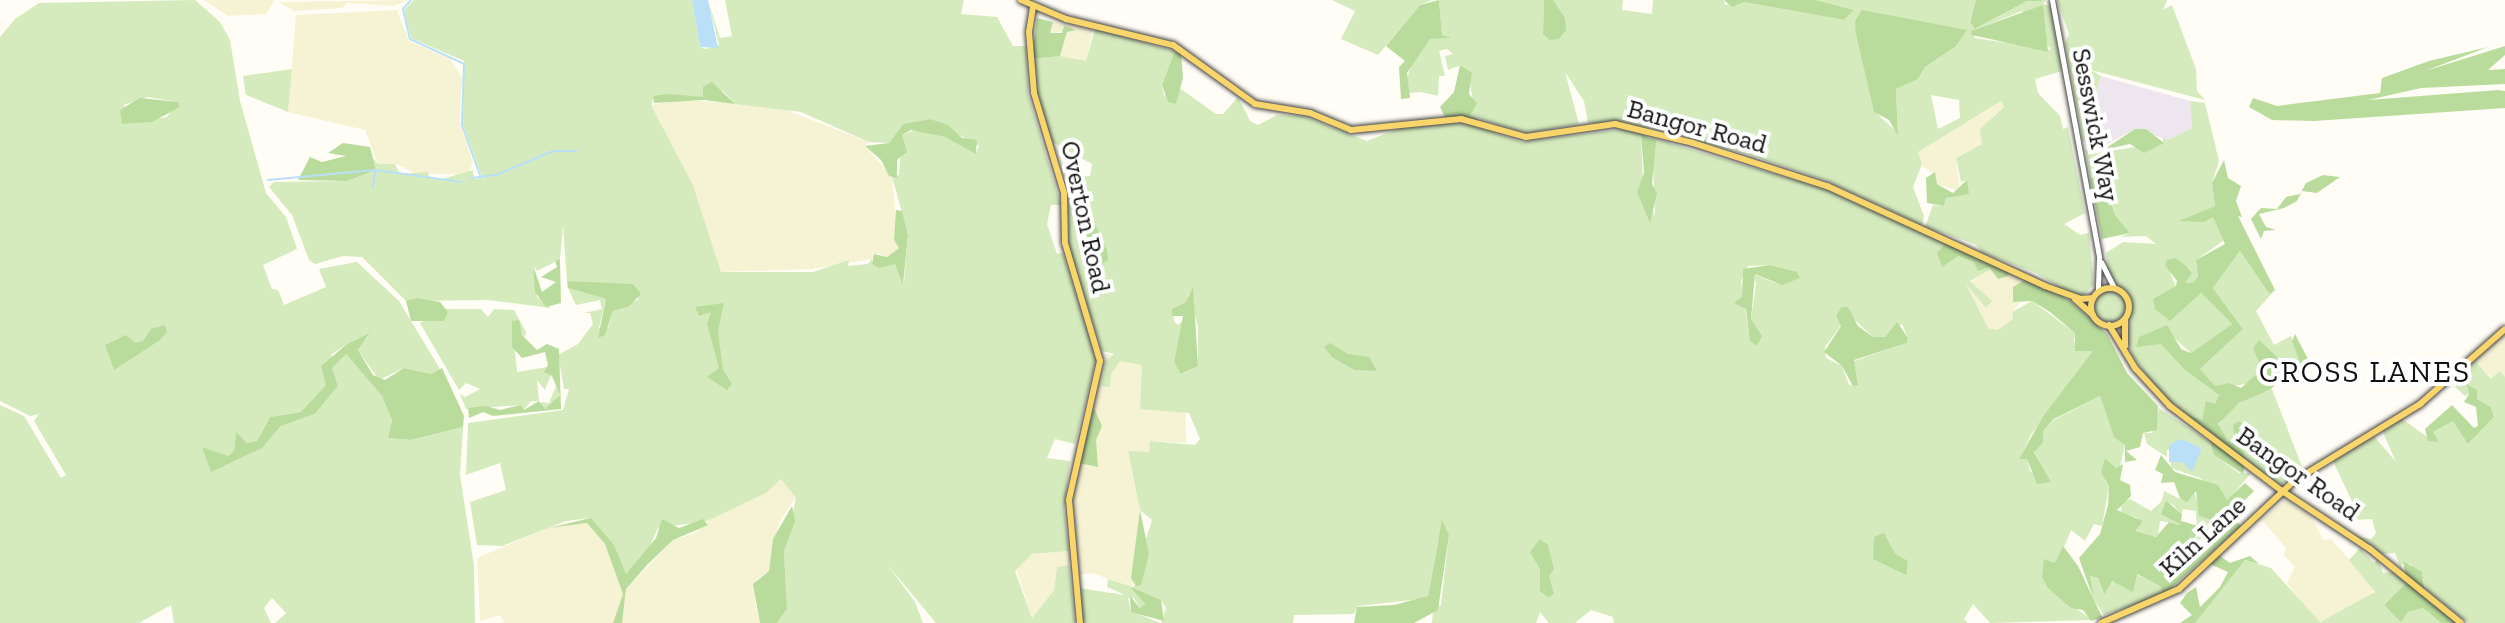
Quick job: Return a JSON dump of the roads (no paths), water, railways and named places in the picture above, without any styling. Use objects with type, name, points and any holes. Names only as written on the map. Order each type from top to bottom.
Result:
[{"type":"main road","name":"Bangor Road","points":[[1021,0],[1033,7],[1173,45],[1255,104],[1310,113],[1351,130],[1461,119],[1526,137],[1615,124],[1693,143],[1827,186],[2070,296],[2095,318]]},
{"type":"main road","name":"Overton Road","points":[[1033,7],[1029,32],[1034,93],[1064,193],[1065,243],[1100,361],[1069,500],[1080,623]]},
{"type":"main road","points":[[2127,315],[2109,325],[2095,318],[2096,295],[2114,288],[2127,299],[2127,315],[2127,350]]},
{"type":"main road","name":"Bangor Road","points":[[2070,296],[2096,295]]},
{"type":"main road","name":"Bangor Road","points":[[2109,325],[2170,406],[2282,491],[2370,549],[2461,623]]},
{"type":"main road","name":"Kiln Lane","points":[[2101,623],[2179,589],[2282,491],[2317,463],[2420,404],[2505,329]]},
{"type":"street","name":"Sesswick Way","points":[[2052,0],[2099,257],[2096,295]]},
{"type":"street","name":"Sesswick Way","points":[[2099,257],[2114,288]]},
{"type":"water","points":[[692,0],[708,0],[718,48],[700,47]]},
{"type":"water","points":[[2181,439],[2202,448],[2192,472],[2183,462],[2169,462],[2169,445]]},
{"type":"waterway","points":[[411,0],[403,9],[410,39],[464,64],[462,125],[481,178]]},
{"type":"waterway","points":[[471,178],[496,175],[553,151],[576,151]]},
{"type":"waterway","points":[[268,180],[375,170]]},
{"type":"waterway","points":[[373,187],[375,170],[461,182]]},
{"type":"district","name":"CROSS LANES","points":[[2365,372]]}]
